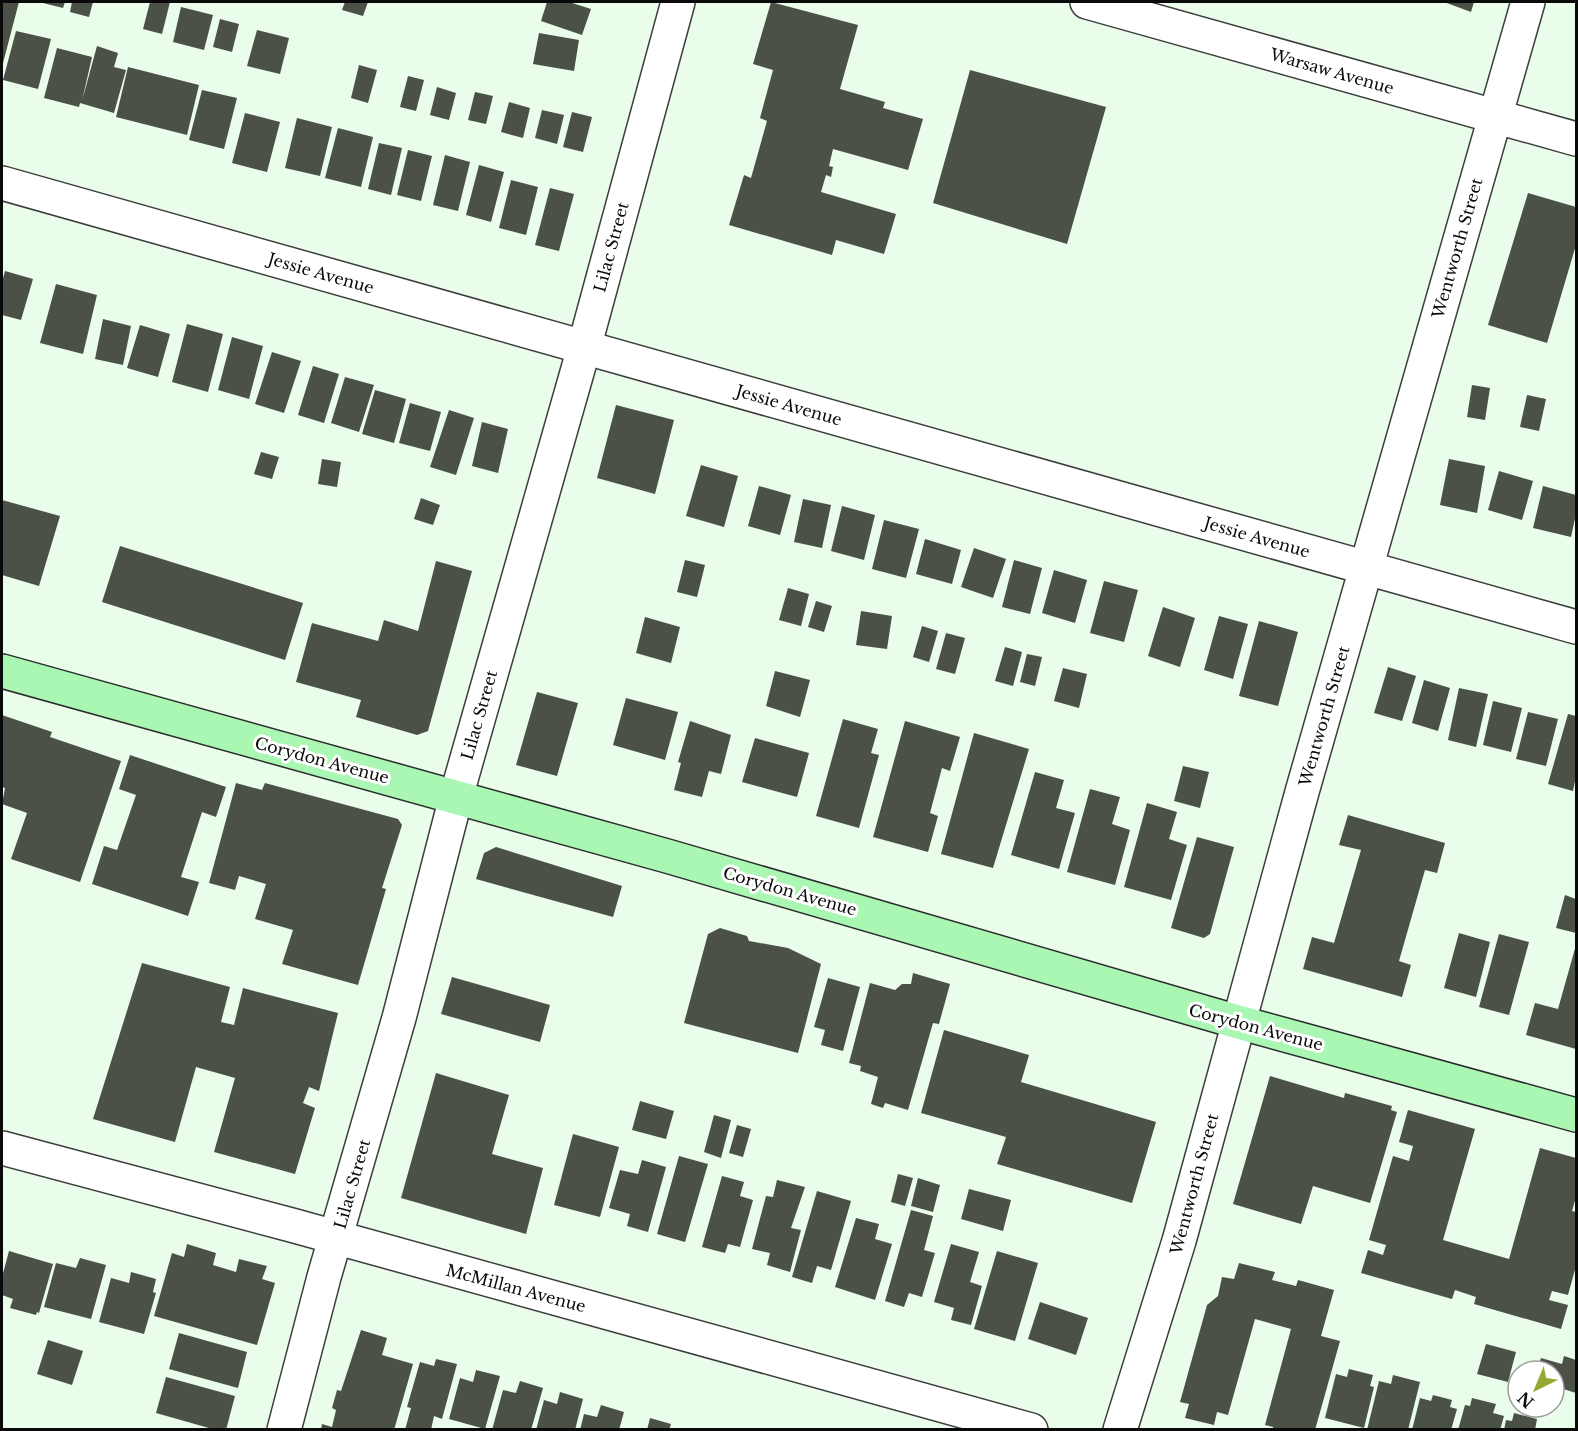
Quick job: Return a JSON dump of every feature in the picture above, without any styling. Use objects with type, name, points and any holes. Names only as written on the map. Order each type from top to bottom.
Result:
[{"type":"main road","name":"Corydon Avenue","points":[[2,671],[456,796],[1238,1022],[1576,1115]]},
{"type":"street","name":"Lilac Street","points":[[284,1430],[324,1276],[337,1238],[402,1008],[456,796],[584,348],[678,2]]},
{"type":"street","name":"Warsaw Avenue","points":[[1087,2],[1576,139]]},
{"type":"street","name":"Wentworth Street","points":[[1120,1430],[1179,1241],[1238,1022],[1528,2]]},
{"type":"street","name":"Jessie Avenue","points":[[2,183],[1576,627]]},
{"type":"street","name":"McMillan Avenue","points":[[2,1148],[1031,1430]]},
{"type":"building","points":[[2,2],[19,2],[2,67]]},
{"type":"building","points":[[39,2],[65,2],[63,8]]},
{"type":"building","points":[[72,2],[93,2],[89,17],[70,12]]},
{"type":"building","points":[[150,2],[170,2],[162,34],[143,29]]},
{"type":"building","points":[[345,2],[368,2],[363,16],[342,10]]},
{"type":"building","points":[[547,2],[569,2],[591,9],[582,35],[541,21]]},
{"type":"building","points":[[771,2],[858,25],[840,89],[885,102],[883,108],[923,119],[908,170],[833,149],[829,166],[833,167],[831,177],[826,175],[821,192],[896,214],[884,254],[836,240],[832,255],[729,225],[744,175],[751,178],[767,121],[760,118],[773,70],[753,64]]},
{"type":"building","points":[[1444,2],[1474,2],[1471,12]]},
{"type":"building","points":[[181,7],[213,15],[204,50],[173,42]]},
{"type":"building","points":[[220,19],[239,24],[232,52],[213,47]]},
{"type":"building","points":[[257,30],[289,38],[280,74],[247,66]]},
{"type":"building","points":[[16,31],[51,39],[38,89],[3,80]]},
{"type":"building","points":[[539,33],[579,40],[574,71],[533,64]]},
{"type":"building","points":[[97,46],[118,53],[114,67],[126,70],[114,113],[80,103],[79,107],[44,98],[57,48],[92,57],[82,101]]},
{"type":"building","points":[[359,65],[377,70],[368,103],[351,98]]},
{"type":"building","points":[[128,67],[199,85],[187,135],[116,117]]},
{"type":"building","points":[[970,70],[1106,107],[1067,244],[933,203]]},
{"type":"building","points":[[408,76],[424,80],[416,111],[400,107]]},
{"type":"building","points":[[437,87],[456,93],[449,120],[430,115]]},
{"type":"building","points":[[202,90],[237,98],[224,149],[189,140]]},
{"type":"building","points":[[475,92],[493,96],[486,124],[468,120]]},
{"type":"building","points":[[509,102],[530,108],[523,138],[501,132]]},
{"type":"building","points":[[542,110],[564,115],[557,144],[535,138]]},
{"type":"building","points":[[572,112],[592,117],[583,152],[563,147]]},
{"type":"building","points":[[245,113],[280,122],[267,172],[232,163]]},
{"type":"building","points":[[297,118],[332,127],[320,176],[285,168]]},
{"type":"building","points":[[338,128],[373,137],[361,187],[325,178]]},
{"type":"building","points":[[379,143],[402,148],[391,195],[368,189]]},
{"type":"building","points":[[408,150],[432,156],[421,201],[397,195]]},
{"type":"building","points":[[445,155],[470,162],[458,211],[433,205]]},
{"type":"building","points":[[479,165],[504,172],[491,222],[466,215]]},
{"type":"building","points":[[511,180],[538,187],[526,235],[499,228]]},
{"type":"building","points":[[550,188],[574,194],[559,251],[535,245]]},
{"type":"building","points":[[1528,193],[1576,207],[1576,245],[1547,343],[1488,325]]},
{"type":"building","points":[[5,271],[33,279],[21,320],[2,315],[2,282]]},
{"type":"building","points":[[56,284],[97,295],[83,354],[40,343]]},
{"type":"building","points":[[103,319],[131,326],[123,365],[95,359]]},
{"type":"building","points":[[187,324],[223,334],[208,392],[172,382]]},
{"type":"building","points":[[140,325],[170,334],[158,377],[127,368]]},
{"type":"building","points":[[232,337],[263,346],[249,399],[218,390]]},
{"type":"building","points":[[272,352],[301,361],[284,413],[255,404]]},
{"type":"building","points":[[313,366],[339,374],[324,423],[298,415]]},
{"type":"building","points":[[345,377],[374,385],[359,432],[331,423]]},
{"type":"building","points":[[1472,385],[1490,388],[1485,420],[1467,417]]},
{"type":"building","points":[[375,390],[406,399],[394,443],[362,434]]},
{"type":"building","points":[[1527,395],[1546,399],[1539,431],[1520,427]]},
{"type":"building","points":[[410,403],[441,412],[430,451],[399,443]]},
{"type":"building","points":[[616,405],[674,420],[655,494],[597,478]]},
{"type":"building","points":[[449,410],[474,418],[456,475],[430,467]]},
{"type":"building","points":[[482,422],[508,429],[498,473],[472,466]]},
{"type":"building","points":[[261,452],[279,457],[272,479],[254,474]]},
{"type":"building","points":[[322,459],[341,462],[337,487],[318,484]]},
{"type":"building","points":[[1449,459],[1485,466],[1477,513],[1440,505]]},
{"type":"building","points":[[701,465],[738,476],[724,527],[686,516]]},
{"type":"building","points":[[1499,471],[1533,481],[1522,520],[1488,510]]},
{"type":"building","points":[[759,486],[791,495],[780,535],[748,526]]},
{"type":"building","points":[[1543,486],[1576,495],[1576,514],[1571,537],[1533,528]]},
{"type":"building","points":[[421,498],[440,505],[433,525],[414,519]]},
{"type":"building","points":[[803,499],[831,505],[822,548],[794,542]]},
{"type":"building","points":[[2,500],[60,516],[39,586],[2,575]]},
{"type":"building","points":[[842,506],[875,515],[864,560],[831,551]]},
{"type":"building","points":[[884,520],[919,529],[906,578],[872,569]]},
{"type":"building","points":[[925,539],[961,550],[952,584],[916,574]]},
{"type":"building","points":[[120,546],[303,603],[285,660],[102,602]]},
{"type":"building","points":[[974,548],[1006,559],[993,598],[961,587]]},
{"type":"building","points":[[685,560],[705,565],[697,597],[677,592]]},
{"type":"building","points":[[1014,560],[1042,568],[1030,614],[1002,607]]},
{"type":"building","points":[[436,561],[472,571],[428,731],[417,735],[356,717],[361,700],[296,682],[312,623],[378,641],[384,620],[418,631]]},
{"type":"building","points":[[1054,570],[1087,580],[1075,623],[1042,613]]},
{"type":"building","points":[[1104,581],[1138,590],[1124,642],[1090,633]]},
{"type":"building","points":[[788,588],[809,594],[801,626],[779,620]]},
{"type":"building","points":[[816,601],[832,606],[824,632],[808,627]]},
{"type":"building","points":[[1163,607],[1195,618],[1180,667],[1148,656]]},
{"type":"building","points":[[861,611],[892,616],[887,649],[856,645]]},
{"type":"building","points":[[1219,616],[1248,624],[1233,679],[1204,670]]},
{"type":"building","points":[[645,617],[680,627],[671,663],[636,653]]},
{"type":"building","points":[[1259,621],[1298,632],[1278,706],[1239,696]]},
{"type":"building","points":[[922,626],[938,631],[929,662],[913,657]]},
{"type":"building","points":[[946,633],[965,638],[955,674],[936,669]]},
{"type":"building","points":[[1005,647],[1022,652],[1013,686],[995,681]]},
{"type":"building","points":[[1027,654],[1042,657],[1035,686],[1020,682]]},
{"type":"building","points":[[1388,667],[1416,676],[1402,721],[1374,713]]},
{"type":"building","points":[[1063,668],[1087,674],[1079,708],[1054,701]]},
{"type":"building","points":[[775,671],[810,680],[800,717],[766,706]]},
{"type":"building","points":[[1424,680],[1450,688],[1438,731],[1412,723]]},
{"type":"building","points":[[1459,688],[1488,694],[1476,747],[1448,740]]},
{"type":"building","points":[[537,692],[578,703],[557,776],[516,765]]},
{"type":"building","points":[[626,698],[678,712],[665,760],[613,745]]},
{"type":"building","points":[[1493,701],[1522,708],[1511,752],[1483,745]]},
{"type":"building","points":[[1528,712],[1558,719],[1546,766],[1516,759]]},
{"type":"building","points":[[1568,714],[1576,716],[1576,776],[1573,791],[1548,784]]},
{"type":"building","points":[[2,715],[52,732],[50,737],[121,761],[80,882],[11,859],[27,813],[2,804],[5,788],[2,787]]},
{"type":"building","points":[[843,719],[878,729],[871,753],[879,755],[859,828],[816,816]]},
{"type":"building","points":[[690,721],[731,735],[721,774],[709,771],[702,797],[674,790],[681,763],[678,762]]},
{"type":"building","points":[[905,721],[960,737],[950,771],[942,768],[930,813],[938,816],[928,852],[873,837]]},
{"type":"building","points":[[974,733],[1029,749],[993,868],[941,854]]},
{"type":"building","points":[[755,738],[809,753],[797,797],[742,782]]},
{"type":"building","points":[[130,755],[226,787],[216,817],[202,812],[181,877],[199,882],[188,916],[92,884],[104,846],[117,850],[136,795],[119,789]]},
{"type":"building","points":[[1183,766],[1209,772],[1200,808],[1174,801]]},
{"type":"building","points":[[1035,772],[1064,780],[1056,808],[1075,813],[1059,869],[1011,855]]},
{"type":"building","points":[[236,783],[262,790],[265,783],[398,819],[402,825],[382,888],[386,889],[358,985],[282,964],[293,930],[255,919],[266,884],[239,876],[235,890],[209,883]]},
{"type":"building","points":[[1090,789],[1120,797],[1112,824],[1130,830],[1115,885],[1067,872]]},
{"type":"building","points":[[1147,803],[1177,812],[1169,839],[1187,845],[1171,900],[1124,887]]},
{"type":"building","points":[[1348,815],[1445,843],[1437,873],[1425,870],[1399,961],[1411,965],[1402,997],[1303,969],[1312,937],[1334,943],[1361,850],[1339,845]]},
{"type":"building","points":[[1197,837],[1234,847],[1210,934],[1204,938],[1171,928]]},
{"type":"building","points":[[496,847],[622,886],[613,917],[476,879],[484,853]]},
{"type":"building","points":[[1565,895],[1576,899],[1576,933],[1556,928]]},
{"type":"building","points":[[720,928],[747,936],[749,941],[788,948],[821,964],[798,1053],[684,1023],[708,934]]},
{"type":"building","points":[[1459,933],[1490,942],[1476,997],[1444,988]]},
{"type":"building","points":[[1499,934],[1529,942],[1509,1015],[1479,1007]]},
{"type":"building","points":[[1576,945],[1576,1049],[1526,1035],[1535,1003],[1558,1009]]},
{"type":"building","points":[[142,963],[230,987],[221,1022],[234,1025],[243,988],[338,1013],[319,1091],[309,1087],[303,1103],[315,1108],[295,1174],[214,1152],[235,1078],[196,1067],[175,1142],[93,1119]]},
{"type":"building","points":[[913,973],[950,984],[939,1024],[933,1023],[908,1110],[885,1103],[883,1108],[871,1104],[878,1077],[860,1071],[861,1066],[849,1063],[870,983],[895,990],[902,984],[911,984]]},
{"type":"building","points":[[452,977],[550,1005],[540,1042],[441,1014]]},
{"type":"building","points":[[828,978],[860,987],[843,1051],[821,1045],[825,1030],[814,1027]]},
{"type":"building","points":[[944,1030],[1029,1055],[1021,1082],[1156,1122],[1132,1203],[997,1164],[1006,1137],[921,1113]]},
{"type":"building","points":[[436,1073],[509,1095],[492,1154],[543,1168],[526,1234],[401,1198]]},
{"type":"building","points":[[1270,1076],[1344,1098],[1345,1093],[1392,1106],[1391,1110],[1397,1112],[1370,1203],[1313,1186],[1301,1224],[1233,1204]]},
{"type":"building","points":[[640,1101],[674,1111],[666,1139],[632,1130]]},
{"type":"building","points":[[1408,1110],[1475,1129],[1443,1240],[1509,1259],[1540,1148],[1576,1158],[1576,1197],[1572,1211],[1576,1212],[1576,1266],[1568,1295],[1552,1291],[1549,1300],[1568,1305],[1561,1329],[1474,1304],[1476,1297],[1455,1290],[1452,1299],[1361,1273],[1368,1250],[1383,1255],[1386,1245],[1369,1240],[1393,1156],[1409,1161],[1413,1146],[1399,1142]]},
{"type":"building","points":[[714,1115],[731,1120],[721,1158],[704,1152]]},
{"type":"building","points":[[737,1125],[751,1129],[743,1157],[729,1153]]},
{"type":"building","points":[[573,1134],[619,1147],[600,1217],[554,1205]]},
{"type":"building","points":[[679,1156],[708,1164],[685,1242],[657,1234]]},
{"type":"building","points":[[642,1160],[666,1167],[648,1232],[627,1226],[630,1214],[609,1208],[620,1170],[638,1174]]},
{"type":"building","points":[[898,1174],[913,1178],[905,1206],[891,1202]]},
{"type":"building","points":[[722,1176],[744,1182],[740,1196],[753,1200],[740,1247],[728,1244],[725,1253],[702,1247]]},
{"type":"building","points":[[918,1178],[940,1185],[933,1212],[911,1206]]},
{"type":"building","points":[[777,1180],[805,1187],[791,1228],[801,1230],[790,1272],[767,1265],[770,1253],[752,1249],[766,1196],[773,1197]]},
{"type":"building","points":[[969,1189],[1011,1200],[1003,1231],[961,1219]]},
{"type":"building","points":[[817,1191],[851,1201],[831,1270],[817,1266],[812,1283],[792,1277]]},
{"type":"building","points":[[911,1210],[933,1216],[924,1250],[935,1253],[922,1297],[909,1293],[904,1307],[885,1301]]},
{"type":"building","points":[[856,1218],[879,1224],[875,1239],[892,1244],[875,1300],[835,1287]]},
{"type":"building","points":[[187,1244],[216,1253],[213,1265],[236,1272],[239,1259],[267,1266],[262,1279],[275,1283],[257,1345],[154,1316],[172,1253],[184,1257]]},
{"type":"building","points":[[951,1244],[979,1252],[970,1282],[982,1286],[971,1325],[951,1320],[954,1308],[934,1302]]},
{"type":"building","points":[[9,1251],[53,1264],[39,1313],[37,1312],[36,1315],[10,1308],[13,1299],[2,1295],[2,1277]]},
{"type":"building","points":[[997,1251],[1038,1263],[1015,1341],[974,1329]]},
{"type":"building","points":[[80,1258],[106,1265],[91,1319],[44,1307],[56,1263],[76,1268]]},
{"type":"building","points":[[1239,1263],[1275,1272],[1272,1280],[1296,1286],[1298,1280],[1334,1290],[1321,1336],[1340,1341],[1315,1430],[1273,1430],[1273,1427],[1265,1425],[1291,1329],[1255,1319],[1228,1415],[1217,1412],[1214,1425],[1185,1418],[1189,1404],[1180,1402],[1207,1305],[1218,1296],[1222,1277],[1234,1279]]},
{"type":"building","points":[[131,1272],[156,1279],[153,1292],[156,1293],[144,1334],[99,1322],[111,1278],[129,1283]]},
{"type":"building","points":[[1040,1302],[1088,1318],[1076,1355],[1028,1339]]},
{"type":"building","points":[[361,1330],[387,1338],[382,1355],[413,1364],[394,1430],[321,1430],[322,1424],[332,1427],[336,1410],[332,1408],[337,1390],[341,1391]]},
{"type":"building","points":[[179,1333],[247,1352],[238,1388],[169,1369]]},
{"type":"building","points":[[48,1340],[83,1351],[72,1385],[37,1374]]},
{"type":"building","points":[[1486,1344],[1516,1352],[1514,1359],[1506,1359],[1506,1381],[1477,1374]]},
{"type":"building","points":[[1564,1356],[1576,1360],[1576,1393],[1566,1390],[1566,1359],[1563,1359]]},
{"type":"building","points":[[436,1359],[457,1364],[442,1419],[434,1416],[431,1430],[405,1430],[411,1408],[407,1407],[420,1362],[434,1366]]},
{"type":"building","points":[[1349,1369],[1373,1375],[1370,1386],[1374,1387],[1364,1428],[1325,1418],[1336,1374],[1347,1377]]},
{"type":"building","points":[[476,1370],[500,1376],[485,1429],[449,1419],[460,1378],[473,1382]]},
{"type":"building","points":[[1393,1375],[1420,1382],[1408,1430],[1367,1430],[1379,1381],[1391,1384]]},
{"type":"building","points":[[166,1377],[235,1396],[226,1430],[216,1430],[156,1413]]},
{"type":"building","points":[[520,1381],[543,1388],[531,1430],[492,1430],[503,1390],[516,1393]]},
{"type":"building","points":[[560,1392],[583,1399],[575,1430],[536,1430],[544,1400],[557,1404]]},
{"type":"building","points":[[1433,1395],[1452,1400],[1450,1407],[1457,1409],[1451,1430],[1412,1430],[1420,1398],[1431,1401]]},
{"type":"building","points":[[1472,1398],[1496,1404],[1493,1413],[1504,1416],[1500,1430],[1458,1430],[1465,1405],[1470,1406]]},
{"type":"building","points":[[601,1405],[624,1412],[619,1430],[580,1430],[584,1414],[597,1417]]},
{"type":"building","points":[[650,1418],[671,1424],[669,1430],[647,1430]]},
{"type":"building","points":[[1512,1419],[1537,1419],[1535,1430],[1504,1430],[1506,1420],[1512,1421]]}]
